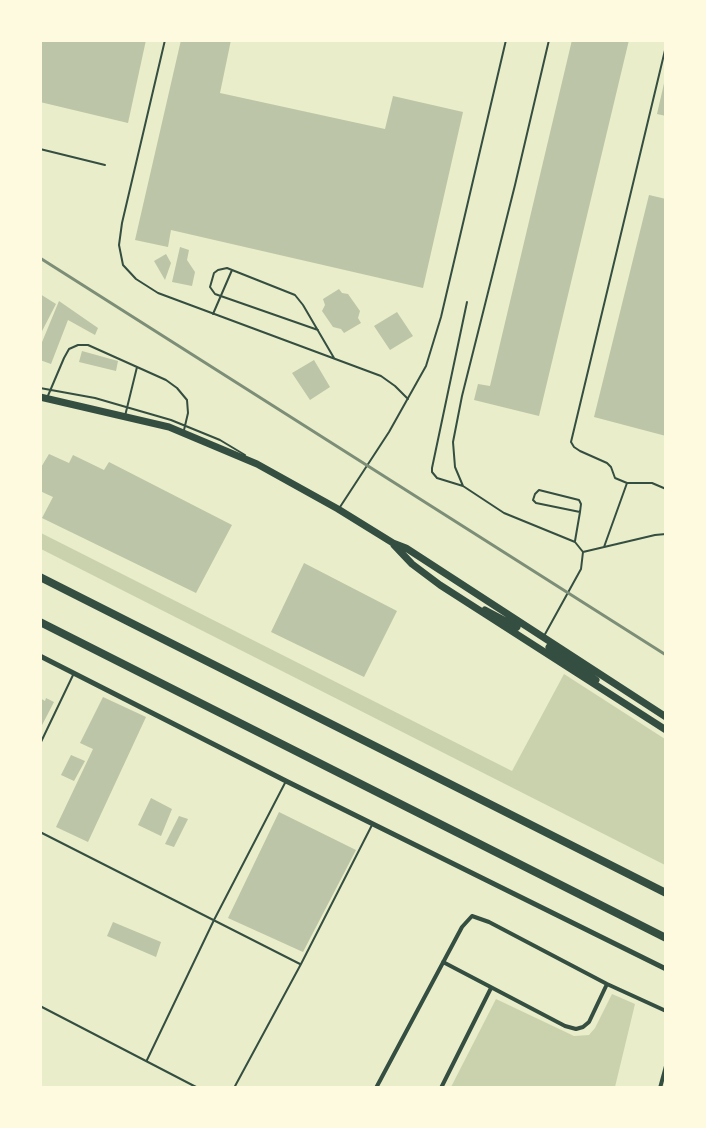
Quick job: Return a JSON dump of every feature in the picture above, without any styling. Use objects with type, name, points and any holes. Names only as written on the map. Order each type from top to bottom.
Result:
[{"type":"highway","points":[[40,578],[666,893]]},
{"type":"highway","points":[[40,622],[666,938]]},
{"type":"main road","points":[[44,397],[184,429],[257,464],[393,543],[406,548],[666,717]]},
{"type":"main road","points":[[393,543],[412,564],[463,600],[666,730]]},
{"type":"main road","points":[[463,600],[542,638],[556,653],[601,684],[621,702]]},
{"type":"street","points":[[40,656],[666,969]]},
{"type":"street","points":[[376,1088],[462,927],[472,916],[489,922],[607,984],[666,1011]]},
{"type":"street","points":[[443,962],[565,1026],[580,1029],[591,1017],[607,984]]},
{"type":"street","points":[[441,1088],[491,988]]},
{"type":"street","points":[[660,1088],[666,1066]]},
{"type":"lane","points":[[165,40],[119,245],[120,255],[129,272],[146,287],[381,376],[408,399]]},
{"type":"lane","points":[[338,509],[389,432],[426,366],[441,317],[506,40]]},
{"type":"lane","points":[[463,486],[458,478],[453,456],[456,423],[549,40]]},
{"type":"lane","points":[[666,46],[571,442],[574,447],[610,465],[615,478],[627,483],[652,483],[666,489]]},
{"type":"lane","points":[[40,149],[105,165]]},
{"type":"lane","points":[[318,330],[220,297],[212,291],[211,278],[218,270],[232,270],[295,295],[303,305],[318,330],[334,358]]},
{"type":"lane","points":[[213,314],[232,270]]},
{"type":"lane","points":[[467,302],[432,468],[434,476],[463,486],[504,513],[574,542],[584,552]]},
{"type":"lane","points":[[40,388],[50,389],[127,406],[184,429],[188,400],[166,380],[88,345],[78,345],[69,350],[50,389],[44,397]]},
{"type":"lane","points":[[125,416],[136,367]]},
{"type":"lane","points":[[604,548],[627,483]]},
{"type":"lane","points":[[574,542],[580,512],[581,504],[579,500],[539,490],[533,500],[536,503],[580,512]]},
{"type":"lane","points":[[584,552],[666,534]]},
{"type":"lane","points":[[542,638],[581,569],[584,552]]},
{"type":"lane","points":[[40,744],[75,673]]},
{"type":"lane","points":[[147,1060],[214,920],[286,781]]},
{"type":"lane","points":[[234,1088],[302,964],[373,823]]},
{"type":"lane","points":[[40,832],[302,964]]},
{"type":"lane","points":[[40,1006],[198,1088]]},
{"type":"green space","points":[[41,533],[512,771],[564,674],[665,739],[665,865],[41,549]]},
{"type":"green space","points":[[612,994],[635,1004],[615,1087],[451,1087],[496,999],[574,1036],[589,1035],[595,1028]]},
{"type":"building","points":[[40,40],[146,40],[128,123],[40,102]]},
{"type":"building","points":[[181,40],[231,40],[220,93],[385,129],[393,96],[463,112],[423,288],[171,230],[168,247],[135,240]]},
{"type":"building","points":[[572,40],[629,40],[539,416],[474,400],[478,384],[490,386]]},
{"type":"building","points":[[666,79],[666,116],[657,114]]},
{"type":"building","points":[[649,195],[666,199],[666,436],[594,417]]},
{"type":"building","points":[[180,247],[189,250],[187,260],[195,272],[192,286],[172,282]]},
{"type":"building","points":[[166,254],[171,263],[165,280],[154,261]]},
{"type":"building","points":[[339,289],[342,293],[348,294],[360,311],[358,318],[361,323],[344,333],[341,329],[333,327],[322,311],[325,305],[323,299]]},
{"type":"building","points":[[40,294],[56,304],[40,335]]},
{"type":"building","points":[[59,301],[98,328],[95,335],[68,320],[51,364],[40,360],[40,347]]},
{"type":"building","points":[[397,312],[413,336],[390,350],[374,326]]},
{"type":"building","points":[[82,351],[118,361],[116,371],[79,362]]},
{"type":"building","points":[[314,360],[330,387],[310,400],[292,373]]},
{"type":"building","points":[[49,454],[69,463],[73,455],[104,470],[109,462],[232,525],[196,593],[42,518],[53,497],[40,491],[40,469]]},
{"type":"building","points":[[304,563],[397,611],[364,677],[271,632]]},
{"type":"building","points":[[103,697],[146,717],[88,842],[56,827],[93,749],[80,743]]},
{"type":"building","points":[[40,698],[54,702],[40,729]]},
{"type":"building","points":[[71,755],[85,761],[74,781],[61,775]]},
{"type":"building","points":[[151,798],[172,809],[161,836],[138,825]]},
{"type":"building","points":[[279,812],[356,850],[303,952],[228,918]]},
{"type":"building","points":[[179,816],[188,819],[174,847],[165,844]]},
{"type":"building","points":[[113,922],[161,942],[156,957],[107,936]]},
{"type":"railway","points":[[40,258],[666,655]]}]
